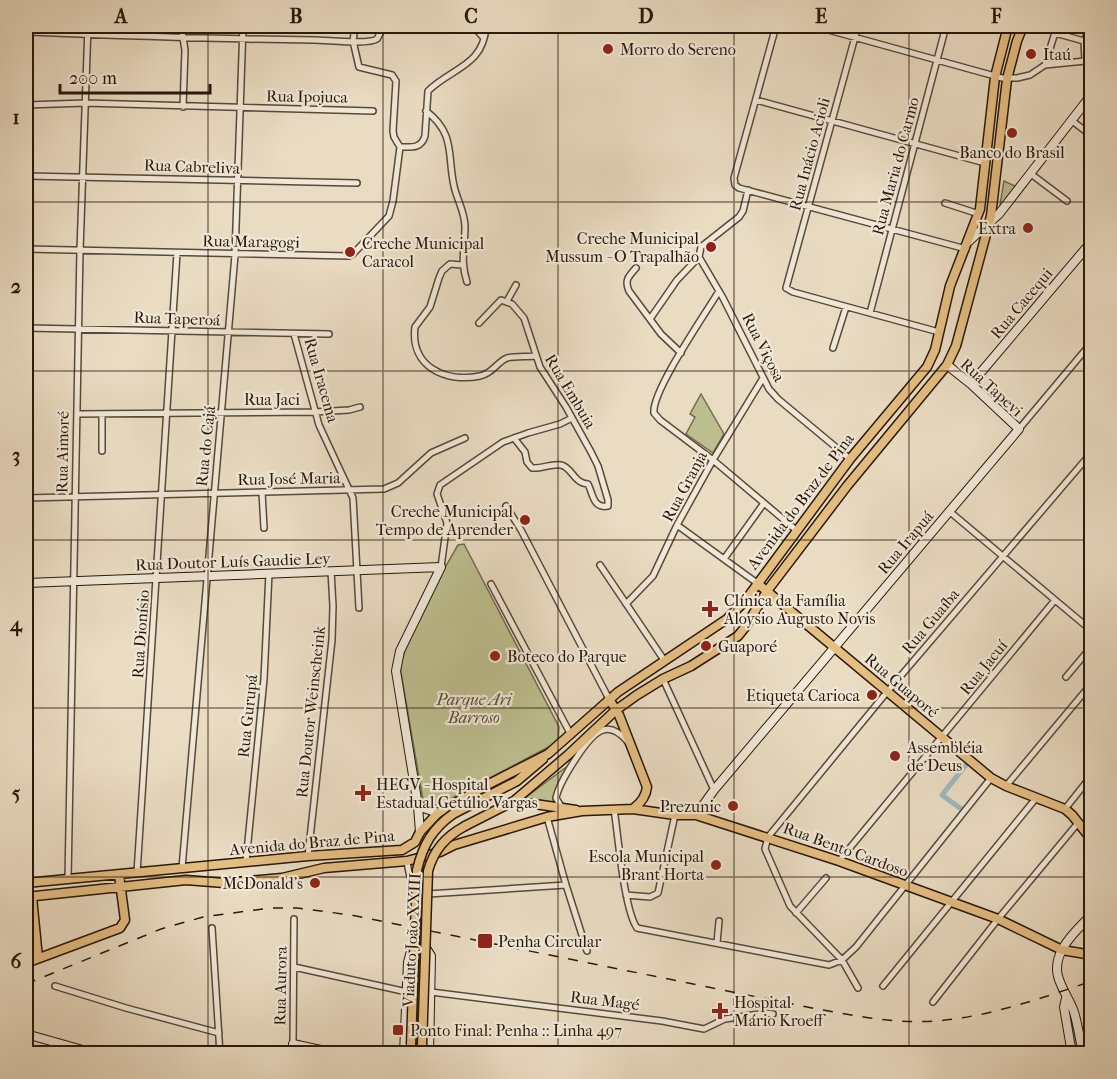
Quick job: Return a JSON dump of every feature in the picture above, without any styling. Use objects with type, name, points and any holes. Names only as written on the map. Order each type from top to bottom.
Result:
[{"type":"main road","points":[[967,245],[979,214],[995,77],[1008,26]]},
{"type":"main road","points":[[988,225],[994,199],[1008,78],[1023,26]]},
{"type":"main road","name":"Avenida do Braz de Pina","points":[[514,801],[563,760],[616,710],[663,679],[692,666],[738,636],[768,591],[847,486],[947,365],[956,346],[988,225]]},
{"type":"main road","name":"Avenida do Braz de Pina","points":[[26,883],[308,856],[402,850],[412,845],[435,815],[548,754],[609,699],[727,619],[745,601],[850,459],[922,375],[932,358],[950,286],[967,245]]},
{"type":"main road","name":"Rua Guaporé","points":[[757,583],[991,778],[1065,809],[1092,840]]},
{"type":"main road","points":[[609,699],[631,744],[647,787],[642,802],[633,809]]},
{"type":"main road","points":[[411,1049],[417,870],[422,850],[435,828],[453,814],[517,781],[548,754]]},
{"type":"main road","points":[[514,801],[582,811]]},
{"type":"main road","name":"Viaduto João XXIII","points":[[422,1050],[428,872],[437,849],[447,837],[514,801]]},
{"type":"main road","name":"Rua Bento Cardoso","points":[[582,811],[633,809],[696,816],[839,861],[998,919],[1062,950],[1092,955]]},
{"type":"main road","name":"Avenida do Braz de Pina","points":[[28,897],[186,880],[224,883],[282,878],[324,868],[407,861],[547,817],[582,811]]},
{"type":"main road","points":[[435,815],[431,837],[435,845]]},
{"type":"main road","points":[[420,832],[425,840],[435,845],[454,845]]},
{"type":"main road","points":[[26,963],[120,928],[125,920],[119,875]]},
{"type":"main road","points":[[28,897],[38,958]]},
{"type":"street","points":[[26,35],[28,26]]},
{"type":"street","name":"Rua Aimoré","points":[[68,879],[72,581],[88,26]]},
{"type":"street","points":[[181,26],[185,50],[183,107]]},
{"type":"street","name":"Rua do Cajá","points":[[182,868],[235,255],[243,26]]},
{"type":"street","points":[[353,41],[355,26]]},
{"type":"street","points":[[26,35],[31,32],[374,42],[384,26]]},
{"type":"street","points":[[473,26],[484,38]]},
{"type":"street","points":[[400,147],[417,147],[423,142],[428,91],[471,60],[480,49],[486,26]]},
{"type":"street","points":[[776,26],[734,183],[737,187],[892,228],[967,245]]},
{"type":"street","points":[[814,26],[995,77],[1030,75],[1045,65],[1085,61]]},
{"type":"street","name":"Rua Inácio Acioli","points":[[846,307],[788,290],[786,284],[858,26]]},
{"type":"street","name":"Rua Maria do Carmo","points":[[870,313],[946,26]]},
{"type":"street","points":[[1045,65],[1057,26]]},
{"type":"street","points":[[1091,26],[1084,41],[1085,61],[1092,68]]},
{"type":"street","points":[[1055,33],[1084,41]]},
{"type":"street","name":"Rua Maragogi","points":[[26,249],[235,255],[346,256],[353,254],[389,216],[400,147],[393,131],[396,81],[392,75],[359,67],[353,41]]},
{"type":"street","name":"Avenida do Braz de Pina","points":[[967,245],[988,225],[1031,174],[1092,94]]},
{"type":"street","points":[[756,100],[986,163]]},
{"type":"street","name":"Rua Ipojuca","points":[[26,105],[85,104],[373,111]]},
{"type":"street","points":[[426,111],[440,124],[451,153],[452,170],[465,226],[462,265],[467,282]]},
{"type":"street","points":[[1071,120],[1092,136]]},
{"type":"street","points":[[1031,174],[1067,201]]},
{"type":"street","name":"Rua Cabreliva","points":[[26,176],[357,183]]},
{"type":"street","points":[[650,319],[677,280],[699,256],[699,249],[741,215],[748,190]]},
{"type":"street","points":[[945,203],[979,214]]},
{"type":"street","name":"Rua Cacequi","points":[[971,384],[1092,241]]},
{"type":"street","name":"Rua Dionísio","points":[[137,873],[177,253]]},
{"type":"street","name":"Rua Viçosa","points":[[699,256],[769,389],[850,459]]},
{"type":"street","points":[[462,265],[450,264],[442,271],[430,307],[415,327],[417,350],[425,363],[438,373],[478,377],[491,371],[506,358],[535,356]]},
{"type":"street","points":[[636,268],[627,278],[627,286],[661,334],[681,353]]},
{"type":"street","points":[[479,323],[498,302],[507,301],[516,285]]},
{"type":"street","points":[[719,291],[654,401],[653,409],[660,420],[713,460],[796,530]]},
{"type":"street","name":"Rua Embuia","points":[[507,301],[517,308],[524,318],[535,356],[598,466],[608,500],[606,507],[598,505],[593,499],[588,484],[575,479],[562,465],[532,468],[527,462],[525,452],[514,438]]},
{"type":"street","points":[[833,348],[846,307],[939,332]]},
{"type":"street","name":"Rua Taperoá","points":[[26,328],[329,334]]},
{"type":"street","name":"Rua Iracema","points":[[294,334],[315,412],[350,490],[354,506],[359,608]]},
{"type":"street","name":"Rua Irapuá","points":[[696,816],[714,790],[1092,342]]},
{"type":"street","points":[[26,346],[28,414],[26,498]]},
{"type":"street","name":"Rua Tapevi","points":[[947,365],[971,384],[1018,429]]},
{"type":"street","name":"Rua Granja","points":[[626,604],[653,576],[677,525],[713,460],[763,378]]},
{"type":"street","name":"Rua Jaci","points":[[76,414],[315,412],[360,407]]},
{"type":"street","points":[[102,414],[102,451]]},
{"type":"street","points":[[420,832],[418,806],[396,671],[400,651],[441,567],[447,523],[437,495],[440,485],[495,447],[572,418]]},
{"type":"street","name":"Rua José Maria","points":[[26,498],[376,490],[390,487],[431,453],[465,438]]},
{"type":"street","name":"Rua Guaíba","points":[[768,837],[887,692],[1092,452]]},
{"type":"street","points":[[262,492],[264,528]]},
{"type":"street","points":[[724,559],[764,503]]},
{"type":"street","points":[[506,506],[521,530],[609,699]]},
{"type":"street","points":[[949,511],[1092,631]]},
{"type":"street","points":[[677,525],[757,583]]},
{"type":"street","points":[[600,565],[664,660]]},
{"type":"street","name":"Rua Doutor Luís Gaudie Ley","points":[[26,583],[441,567]]},
{"type":"street","name":"Rua Doutor Weinscheink","points":[[308,856],[332,640],[331,571]]},
{"type":"street","name":"Rua Gurupá","points":[[246,862],[264,680],[269,573]]},
{"type":"street","points":[[491,584],[571,735]]},
{"type":"street","name":"Rua Jacuí","points":[[839,861],[1055,600]]},
{"type":"street","points":[[1066,677],[1092,646]]},
{"type":"street","points":[[663,679],[714,790]]},
{"type":"street","points":[[1006,786],[1092,683]]},
{"type":"street","points":[[562,808],[556,798],[558,789],[574,762],[599,732],[610,729],[631,744]]},
{"type":"street","points":[[1065,809],[1092,775]]},
{"type":"street","points":[[614,809],[626,895],[632,919],[640,930],[758,950],[819,965],[829,965],[842,960],[856,947],[991,778]]},
{"type":"street","points":[[883,986],[1037,797]]},
{"type":"street","points":[[418,806],[435,815]]},
{"type":"street","points":[[626,895],[650,897],[658,893],[675,815]]},
{"type":"street","points":[[547,817],[587,951]]},
{"type":"street","points":[[933,1002],[1078,822]]},
{"type":"street","points":[[768,837],[765,849],[786,898],[796,913],[842,960],[858,988]]},
{"type":"street","points":[[407,861],[410,881],[417,890],[428,894],[566,885]]},
{"type":"street","points":[[796,913],[826,878]]},
{"type":"street","points":[[1083,1053],[1074,1013],[1057,974],[1057,965],[1062,950],[1092,914]]},
{"type":"street","name":"Rua Aurora","points":[[293,1053],[294,919]]},
{"type":"street","points":[[717,943],[719,921]]},
{"type":"street","points":[[212,928],[220,1053]]},
{"type":"street","points":[[404,1053],[409,956],[418,946],[426,948],[430,953],[429,1053]]},
{"type":"street","points":[[294,967],[407,992]]},
{"type":"street","points":[[55,986],[219,1033]]},
{"type":"street","name":"Rua Magé","points":[[431,992],[662,1021],[704,1029],[725,1019],[773,1014]]},
{"type":"street","points":[[1066,998],[1064,1007],[1072,1053]]},
{"type":"street","points":[[26,1034],[97,1053]]},
{"type":"street","points":[[293,1044],[339,1053]]},
{"type":"green space","points":[[1004,181],[1017,187],[1003,206],[1000,205]]},
{"type":"green space","points":[[701,394],[724,434],[713,453],[686,434],[695,417],[690,414]]},
{"type":"green space","name":"Parque Ari Barroso","points":[[464,544],[559,727],[558,742],[439,805],[431,805],[423,800],[400,667],[411,636],[441,574],[458,545]]},
{"type":"green space","points":[[573,762],[558,786],[553,800],[555,805],[525,798]]},
{"type":"waterway","points":[[964,811],[942,795],[969,761]]},
{"type":"waterway","points":[[1068,1012],[1074,1032],[1076,1054]]},
{"type":"railway","points":[[26,984],[161,929],[203,917],[270,908],[297,908],[351,915],[817,1009],[891,1020],[921,1022],[956,1019],[1015,1006],[1092,981]]},
{"type":"place","name":"Morro do Sereno","points":[[608,49]]},
{"type":"place","name":"Itaú","points":[[1031,54]]},
{"type":"place","name":"Banco do Brasil","points":[[1012,133]]},
{"type":"place","name":"Extra","points":[[1028,228]]},
{"type":"place","name":"Creche Municipal Mussum - O Trapalhão","points":[[711,247]]},
{"type":"place","name":"Creche Municipal Caracol","points":[[350,252]]},
{"type":"place","name":"Creche Municipal Tempo de Aprender","points":[[525,520]]},
{"type":"place","name":"Clínica da Família Aloysio Augusto Novis","points":[[710,609]]},
{"type":"place","name":"Guaporé","points":[[706,646]]},
{"type":"place","name":"Boteco do Parque","points":[[495,656]]},
{"type":"place","name":"Etiqueta Carioca","points":[[872,695]]},
{"type":"place","name":"Assembléia de Deus","points":[[895,756]]},
{"type":"place","name":"HEGV - Hospital Estadual Getúlio Vargas","points":[[363,793]]},
{"type":"place","name":"Prezunic","points":[[733,806]]},
{"type":"place","name":"Escola Municipal Brant Horta","points":[[716,865]]},
{"type":"place","name":"McDonald's","points":[[315,883]]},
{"type":"place","name":"Penha Circular","points":[[485,941]]},
{"type":"place","name":"Hospital Mário Kroeff","points":[[720,1011]]},
{"type":"place","name":"Ponto Final: Penha :: Linha 497","points":[[398,1030]]}]
